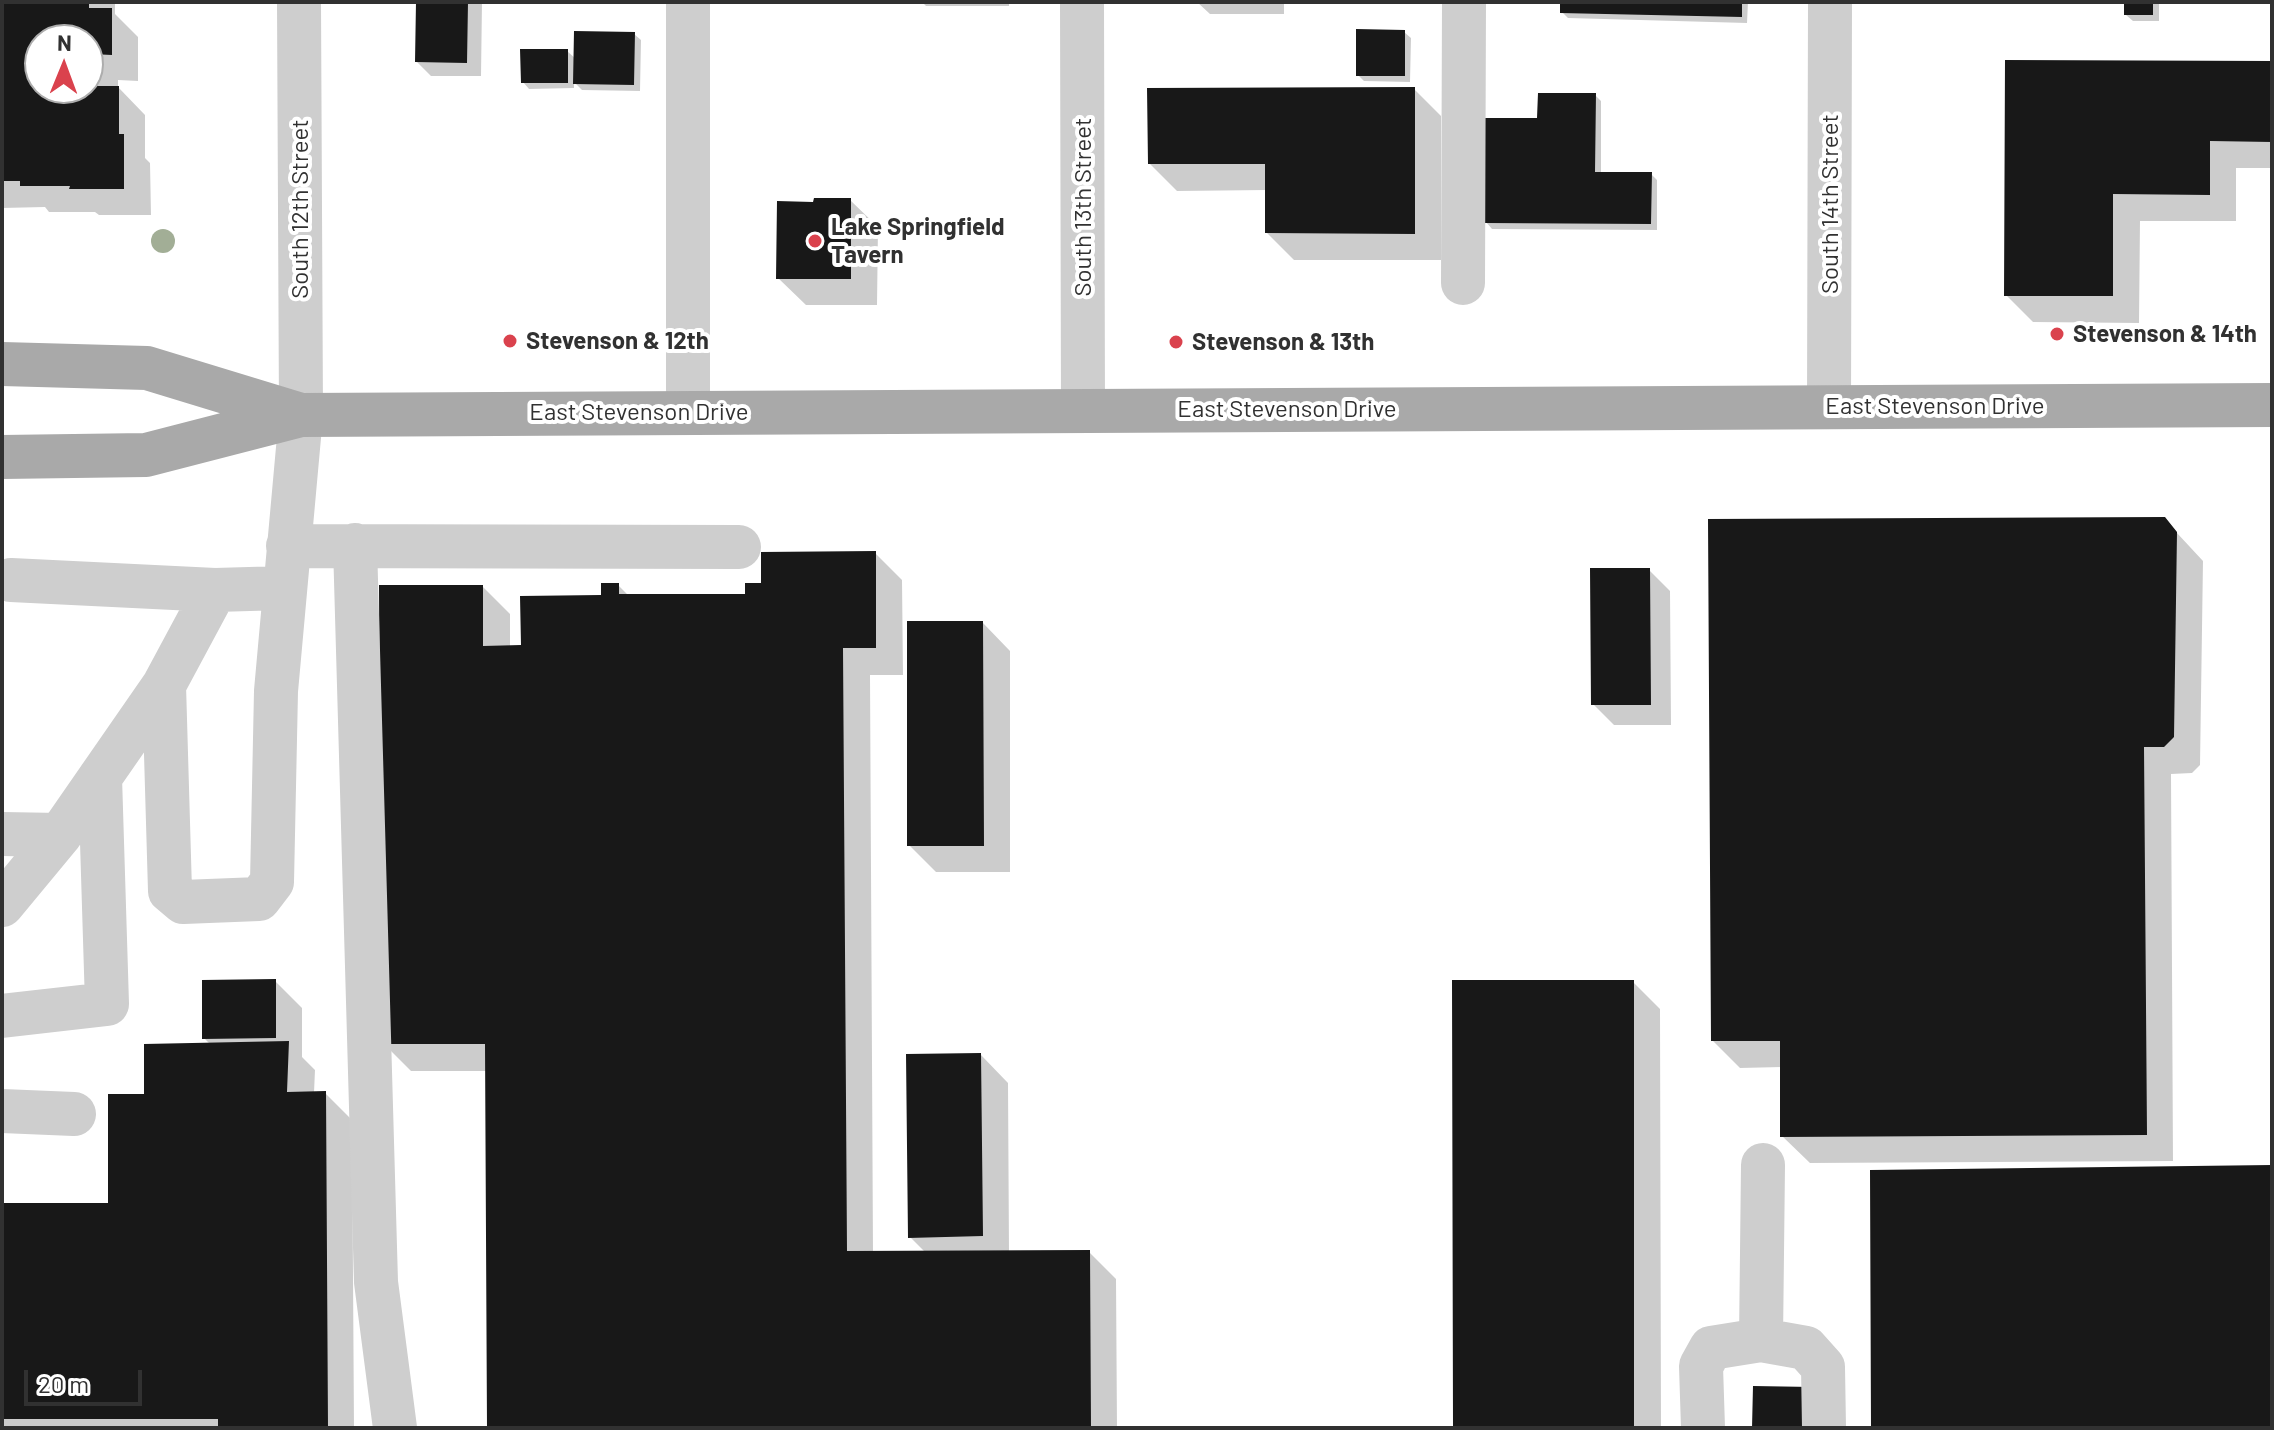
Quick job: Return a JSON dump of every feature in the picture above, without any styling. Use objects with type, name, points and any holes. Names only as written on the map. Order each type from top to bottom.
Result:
[{"type":"main road","name":"East Stevenson Drive","points":[[2,364],[147,368],[301,415]]},
{"type":"main road","name":"East Stevenson Drive","points":[[2,457],[146,455],[301,415],[2272,405]]},
{"type":"street","name":"South 12th Street","points":[[164,685],[170,891],[183,902],[259,899],[272,882],[276,691],[301,415],[299,2]]},
{"type":"street","points":[[688,2],[688,411]]},
{"type":"street","name":"South 13th Street","points":[[1082,2],[1083,411]]},
{"type":"street","points":[[1463,283],[1464,2]]},
{"type":"street","name":"South 14th Street","points":[[1829,407],[1830,2]]},
{"type":"street","points":[[355,545],[376,1282],[395,1428]]},
{"type":"street","points":[[11,580],[215,590],[355,545],[739,547]]},
{"type":"street","points":[[2,905],[60,835],[164,685],[215,590]]},
{"type":"street","points":[[2,1016],[107,1004],[100,777]]},
{"type":"street","points":[[2,834],[60,835]]},
{"type":"street","points":[[2,1111],[74,1114]]},
{"type":"street","points":[[1761,1340],[1763,1165]]},
{"type":"street","points":[[1703,1428],[1701,1366],[1711,1348],[1761,1340],[1806,1348],[1823,1367],[1824,1428]]},
{"type":"building","points":[[2,2],[89,2],[89,8],[112,8],[112,55],[104,55],[104,24],[24,24],[24,104],[104,104],[104,86],[119,86],[119,134],[124,134],[124,189],[20,186],[20,181],[2,181]]},
{"type":"building","points":[[416,2],[468,2],[467,63],[415,62]]},
{"type":"building","points":[[1560,2],[1742,2],[1742,17],[1560,13]]},
{"type":"building","points":[[2124,2],[2153,2],[2153,15],[2124,15]]},
{"type":"building","points":[[1356,29],[1405,30],[1405,76],[1356,76]]},
{"type":"building","points":[[574,31],[635,32],[634,85],[573,84]]},
{"type":"building","points":[[520,49],[568,49],[568,83],[521,83]]},
{"type":"building","points":[[2005,60],[2272,61],[2272,142],[2210,141],[2210,195],[2113,194],[2113,296],[2004,296]]},
{"type":"building","points":[[1415,87],[1415,234],[1265,233],[1265,164],[1148,164],[1147,88]]},
{"type":"building","points":[[1538,93],[1596,93],[1595,172],[1652,172],[1651,224],[1484,223],[1484,118],[1537,118]]},
{"type":"building","points":[[814,198],[851,198],[851,279],[776,279],[777,201],[813,202]]},
{"type":"building","points":[[2165,517],[2177,532],[2174,737],[2164,747],[2144,747],[2147,1135],[1780,1137],[1780,1041],[1711,1041],[1708,519]]},
{"type":"building","points":[[876,551],[876,648],[843,648],[847,1251],[1090,1250],[1091,1428],[487,1428],[485,1044],[381,1044],[379,585],[483,585],[483,646],[521,645],[520,596],[601,595],[601,583],[619,583],[619,594],[745,594],[745,583],[761,583],[761,552]]},
{"type":"building","points":[[1590,568],[1650,568],[1651,705],[1591,705]]},
{"type":"building","points":[[907,621],[983,621],[984,846],[907,846]]},
{"type":"building","points":[[276,979],[276,1038],[202,1039],[202,980]]},
{"type":"building","points":[[1452,980],[1634,980],[1634,1428],[1453,1428]]},
{"type":"building","points":[[289,1041],[287,1092],[326,1091],[328,1428],[218,1428],[218,1419],[2,1419],[2,1203],[108,1203],[108,1094],[144,1094],[144,1044]]},
{"type":"building","points":[[981,1053],[983,1236],[908,1238],[906,1054]]},
{"type":"building","points":[[2272,1165],[2272,1428],[1871,1428],[1870,1170]]},
{"type":"building","points":[[1753,1386],[1813,1387],[1812,1428],[1752,1428]]},
{"type":"place","name":"Lake Springfield Tavern","points":[[815,241]]},
{"type":"place","name":"Stevenson & 14th","points":[[2057,334]]},
{"type":"place","name":"Stevenson & 12th","points":[[510,341]]},
{"type":"place","name":"Stevenson & 13th","points":[[1176,342]]}]
